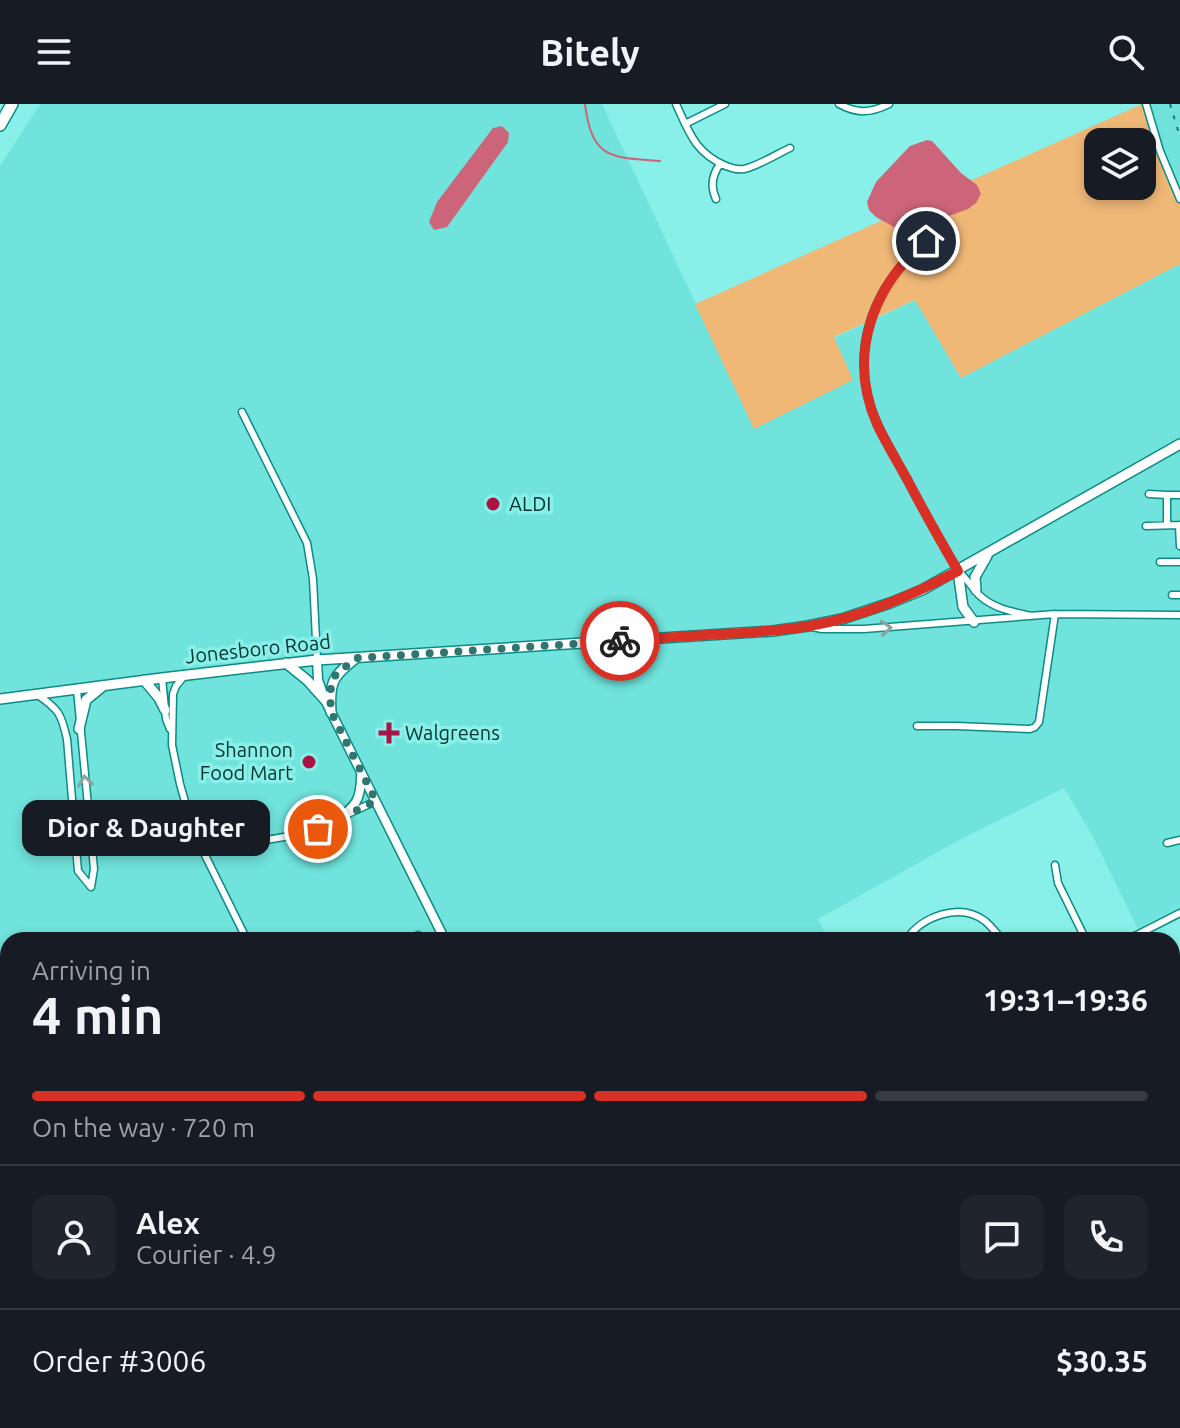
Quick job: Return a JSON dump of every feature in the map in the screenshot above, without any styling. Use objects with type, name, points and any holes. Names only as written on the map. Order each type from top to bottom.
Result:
[{"type":"highway","points":[[1,123],[12,104]]},
{"type":"main road","points":[[974,622],[963,607],[958,571],[1180,444]]},
{"type":"main road","points":[[976,590],[975,577],[989,553]]},
{"type":"main road","name":"Jonesboro Road","points":[[0,699],[317,660],[773,631],[842,619],[922,590],[958,571]]},
{"type":"main road","points":[[331,712],[330,693],[336,674],[357,658]]},
{"type":"main road","points":[[286,663],[325,700]]},
{"type":"main road","points":[[144,680],[165,710]]},
{"type":"main road","points":[[79,729],[86,700],[103,686]]},
{"type":"street","points":[[676,104],[700,149],[720,164],[745,169],[790,148]]},
{"type":"street","points":[[685,124],[725,104]]},
{"type":"street","points":[[839,104],[863,112],[889,104]]},
{"type":"street","points":[[1146,104],[1160,151],[1180,199]]},
{"type":"street","points":[[716,199],[712,181],[720,164]]},
{"type":"street","points":[[944,230],[910,254],[884,288],[869,327],[864,366],[876,422],[958,571]]},
{"type":"street","points":[[242,412],[307,543],[313,570],[318,680],[325,700],[441,932]]},
{"type":"street","points":[[1149,494],[1180,495]]},
{"type":"street","points":[[1167,495],[1167,525]]},
{"type":"street","points":[[1146,526],[1179,525],[1180,546]]},
{"type":"street","points":[[1160,562],[1180,562]]},
{"type":"street","name":"Jonesboro Road","points":[[958,571],[990,603],[1032,616]]},
{"type":"street","points":[[917,726],[1035,727],[1039,722],[1055,614]]},
{"type":"street","name":"Jonesboro Road","points":[[808,626],[864,629],[1055,614],[1180,615]]},
{"type":"street","points":[[171,733],[174,690],[185,675]]},
{"type":"street","points":[[162,678],[173,752],[190,819],[243,932]]},
{"type":"street","points":[[38,695],[55,707],[63,720],[78,871],[91,887],[94,869],[77,690]]},
{"type":"street","points":[[336,821],[359,798],[361,771]]},
{"type":"street","points":[[203,851],[307,833],[376,801]]},
{"type":"street","points":[[1167,843],[1180,840]]},
{"type":"street","points":[[1055,865],[1058,883],[1082,932]]},
{"type":"street","points":[[913,932],[931,918],[954,911],[968,913],[984,921],[995,932]]},
{"type":"street","points":[[1143,932],[1180,913]]},
{"type":"shaded area","points":[[40,104],[602,104],[754,428],[852,379],[834,338],[916,300],[961,378],[1180,264],[1180,919],[1153,932],[1140,932],[1091,833],[1064,788],[961,839],[818,919],[824,932],[0,932],[0,166]]},
{"type":"shaded area","points":[[1142,104],[1151,128],[1088,128]]},
{"type":"shaded area","points":[[1143,104],[1180,104],[1180,202],[1156,138],[1156,128],[1152,128]]},
{"type":"shaded area","points":[[502,126],[509,133],[508,142],[447,227],[434,230],[429,222],[437,202],[493,128]]},
{"type":"shaded area","points":[[1084,130],[1084,200],[1156,200],[1156,140],[1180,202],[1180,264],[961,378],[915,300],[834,337],[853,380],[754,429],[695,304]]},
{"type":"shaded area","points":[[932,141],[961,173],[977,185],[981,194],[968,209],[949,216],[923,235],[908,235],[876,217],[869,210],[867,202],[876,182],[910,146]]},
{"type":"waterway","points":[[585,104],[588,122],[599,146],[617,156],[660,161]]},
{"type":"railway","points":[[1170,104],[1180,137]]},
{"type":"way so far","points":[[318,829],[376,801],[331,712],[330,693],[336,674],[357,658],[620,641]]},
{"type":"place","name":"ALDI","points":[[493,504]]},
{"type":"place","name":"Walgreens","points":[[389,733]]},
{"type":"place","name":"Shannon Food Mart","points":[[309,762]]},
{"type":"place","name":"Dior & Daughter","points":[[318,829]]},
{"type":"route","points":[[620,641],[773,631],[842,619],[922,590],[958,571],[876,422],[864,366],[869,327],[884,288],[910,254],[926,241]]}]
